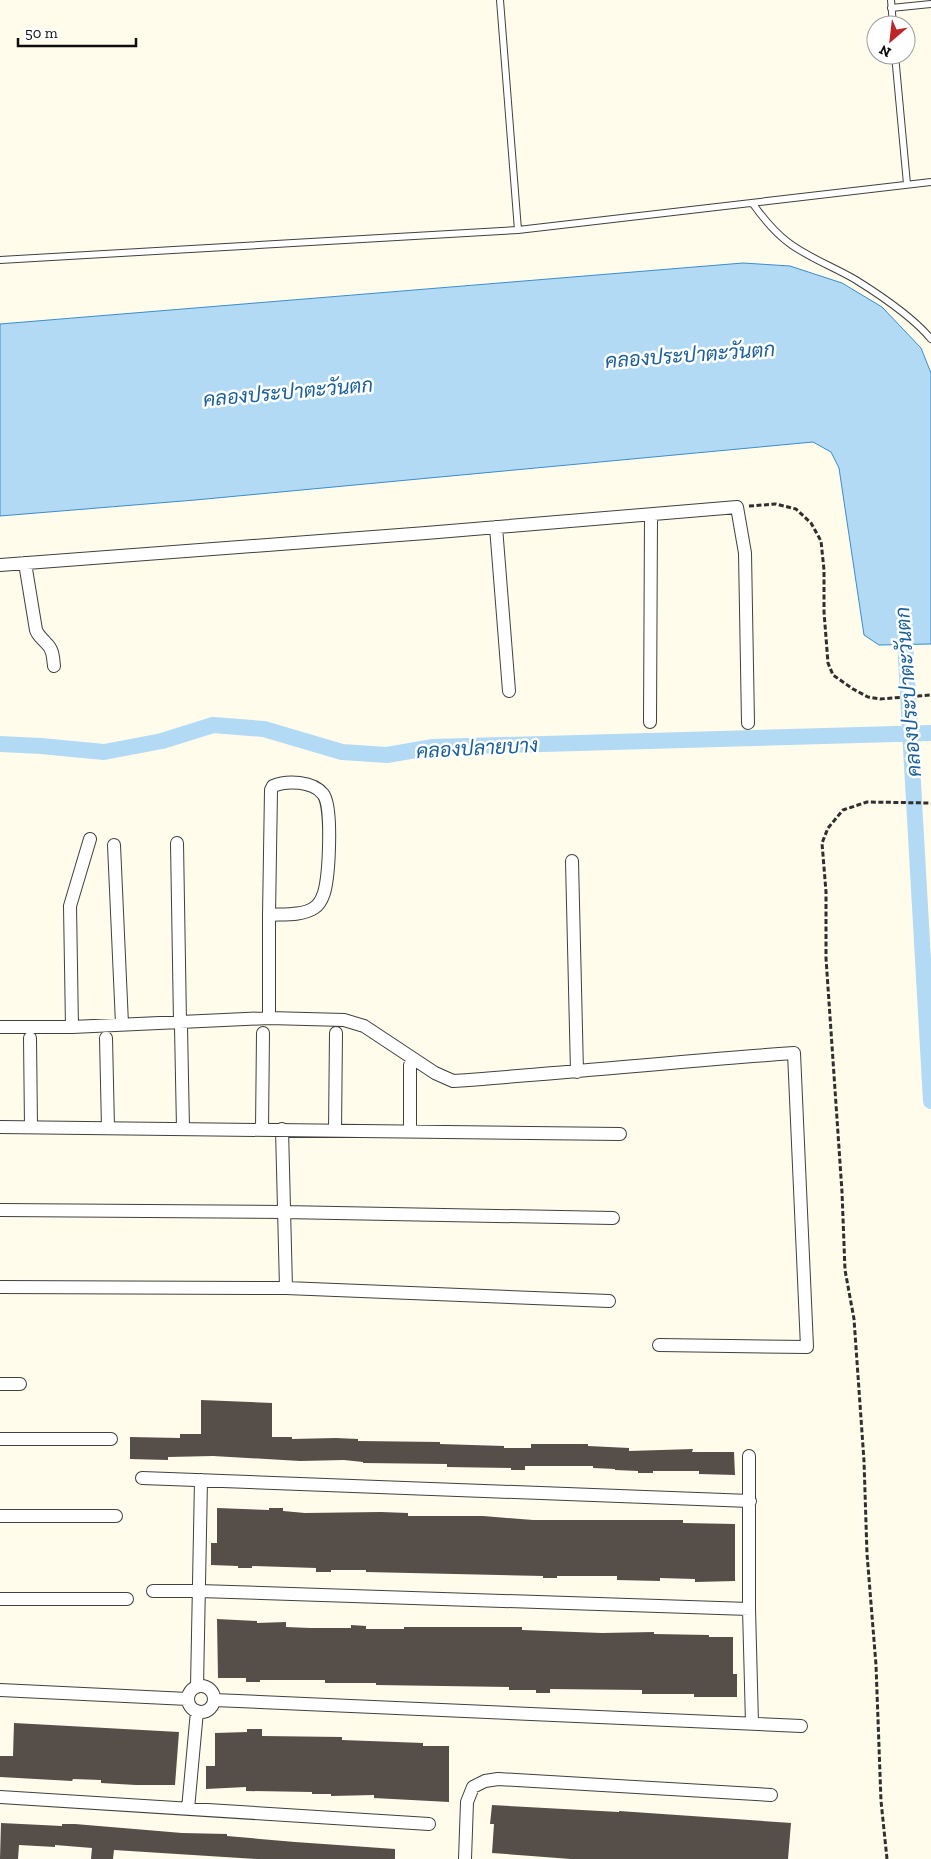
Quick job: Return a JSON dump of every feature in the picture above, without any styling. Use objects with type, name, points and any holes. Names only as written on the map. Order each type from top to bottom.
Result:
[{"type":"street","points":[[0,565],[738,507],[745,553],[748,723]]},
{"type":"street","points":[[650,722],[651,514]]},
{"type":"street","points":[[496,527],[509,691]]},
{"type":"street","points":[[26,563],[36,630],[38,636],[48,644],[52,652],[54,666]]},
{"type":"street","points":[[269,915],[306,912],[319,904],[324,892],[329,833],[328,805],[324,794],[316,787],[306,784],[279,783],[273,786],[271,790],[269,915],[269,1018]]},
{"type":"street","points":[[72,1026],[70,906],[90,839]]},
{"type":"street","points":[[177,843],[183,1128]]},
{"type":"street","points":[[114,845],[122,1024]]},
{"type":"street","points":[[572,861],[577,1072]]},
{"type":"street","points":[[0,1027],[122,1024],[181,1025],[269,1018],[344,1020],[356,1022],[364,1026],[435,1073],[453,1080],[577,1072],[686,1060],[794,1053],[807,1347],[659,1345]]},
{"type":"street","points":[[262,1129],[263,1033]]},
{"type":"street","points":[[334,1130],[336,1033]]},
{"type":"street","points":[[30,1038],[31,1127]]},
{"type":"street","points":[[106,1038],[108,1128]]},
{"type":"street","points":[[410,1065],[410,1130]]},
{"type":"street","points":[[0,1127],[410,1130],[620,1134]]},
{"type":"street","points":[[282,1129],[286,1288]]},
{"type":"street","points":[[0,1210],[283,1212],[613,1218]]},
{"type":"street","points":[[0,1287],[286,1288],[608,1301]]},
{"type":"street","points":[[0,1384],[20,1384]]},
{"type":"street","points":[[0,1439],[111,1439]]},
{"type":"street","points":[[749,1456],[749,1609],[752,1723]]},
{"type":"street","points":[[142,1478],[750,1502]]},
{"type":"street","points":[[197,1687],[201,1480]]},
{"type":"street","points":[[0,1516],[116,1516]]},
{"type":"street","points":[[153,1591],[749,1609]]},
{"type":"street","points":[[0,1599],[127,1599]]},
{"type":"street","points":[[197,1687],[206,1687],[211,1690],[214,1700],[210,1709],[200,1713],[191,1708],[188,1699],[192,1690],[197,1687]]},
{"type":"street","points":[[0,1690],[188,1699]]},
{"type":"street","points":[[214,1700],[801,1726]]},
{"type":"street","points":[[188,1809],[196,1712]]},
{"type":"street","points":[[465,1859],[467,1802],[473,1787],[485,1781],[498,1779],[771,1795]]},
{"type":"street","points":[[0,1798],[429,1824]]},
{"type":"lane","points":[[500,0],[518,230]]},
{"type":"lane","points":[[891,0],[892,15]]},
{"type":"lane","points":[[891,8],[931,4]]},
{"type":"lane","points":[[897,65],[907,184]]},
{"type":"lane","points":[[0,260],[518,230],[931,182]]},
{"type":"lane","points":[[752,204],[768,224],[789,243],[856,281],[896,308],[931,339]]},
{"type":"path","points":[[738,507],[776,504],[796,509],[812,523],[821,541],[828,663],[833,674],[842,682],[868,697],[880,699],[931,695]]},
{"type":"path","points":[[886,1859],[881,1801],[876,1665],[867,1554],[864,1461],[854,1320],[845,1270],[842,1182],[826,958],[826,892],[822,843],[828,828],[843,810],[867,802],[931,803]]},
{"type":"water","points":[[743,263],[790,266],[842,283],[882,307],[921,348],[931,373],[931,644],[879,645],[864,635],[839,468],[831,452],[813,442],[195,500],[0,516],[0,324]]},
{"type":"building","points":[[201,1400],[272,1403],[272,1437],[440,1442],[440,1444],[504,1446],[504,1448],[531,1448],[531,1444],[588,1444],[588,1446],[629,1448],[629,1451],[693,1449],[692,1452],[734,1452],[735,1475],[699,1474],[699,1471],[653,1471],[653,1473],[638,1473],[638,1471],[593,1468],[593,1466],[525,1466],[525,1470],[511,1470],[511,1468],[447,1467],[447,1464],[363,1463],[344,1460],[300,1461],[213,1456],[168,1457],[168,1460],[130,1459],[130,1437],[180,1438],[180,1434],[201,1434]]},
{"type":"building","points":[[217,1508],[269,1510],[269,1508],[283,1508],[283,1511],[305,1513],[381,1512],[408,1513],[408,1516],[483,1516],[533,1520],[683,1520],[683,1523],[735,1524],[735,1581],[695,1582],[695,1579],[660,1578],[660,1581],[617,1580],[617,1576],[557,1576],[557,1578],[543,1578],[543,1576],[366,1572],[366,1570],[316,1572],[316,1568],[252,1566],[252,1568],[238,1568],[238,1566],[211,1565],[211,1543],[217,1543]]},
{"type":"building","points":[[217,1619],[257,1621],[257,1623],[286,1622],[286,1627],[310,1628],[351,1628],[351,1625],[366,1626],[366,1629],[404,1629],[404,1627],[522,1627],[522,1630],[602,1633],[654,1632],[654,1634],[733,1637],[733,1674],[737,1674],[737,1697],[694,1697],[694,1694],[642,1694],[642,1690],[550,1689],[550,1693],[536,1693],[536,1690],[509,1690],[509,1687],[376,1685],[376,1683],[325,1683],[325,1680],[260,1680],[260,1682],[246,1682],[246,1678],[218,1678]]},
{"type":"building","points":[[14,1723],[179,1732],[175,1785],[136,1785],[101,1783],[101,1780],[73,1779],[72,1781],[0,1777],[0,1756],[13,1756]]},
{"type":"building","points":[[247,1729],[262,1729],[262,1736],[342,1737],[342,1740],[423,1743],[423,1746],[449,1746],[449,1802],[374,1798],[374,1795],[331,1796],[331,1794],[312,1794],[312,1792],[246,1791],[246,1787],[206,1789],[206,1766],[215,1766],[215,1733],[247,1732]]},
{"type":"building","points":[[492,1805],[619,1811],[791,1823],[788,1859],[571,1859],[492,1853],[494,1824],[490,1824]]},
{"type":"building","points":[[1,1823],[62,1826],[62,1824],[75,1824],[182,1833],[227,1834],[227,1836],[395,1849],[395,1859],[257,1859],[114,1850],[113,1859],[91,1859],[92,1848],[19,1845],[18,1859],[0,1859]]},
{"type":"waterway","name":"คลองประปาตะวันตก","points":[[904,624],[931,1101]]},
{"type":"waterway","name":"คลองปลายบาง","points":[[0,744],[104,752],[162,741],[213,725],[264,729],[342,752],[387,755],[433,747],[931,733]]}]
